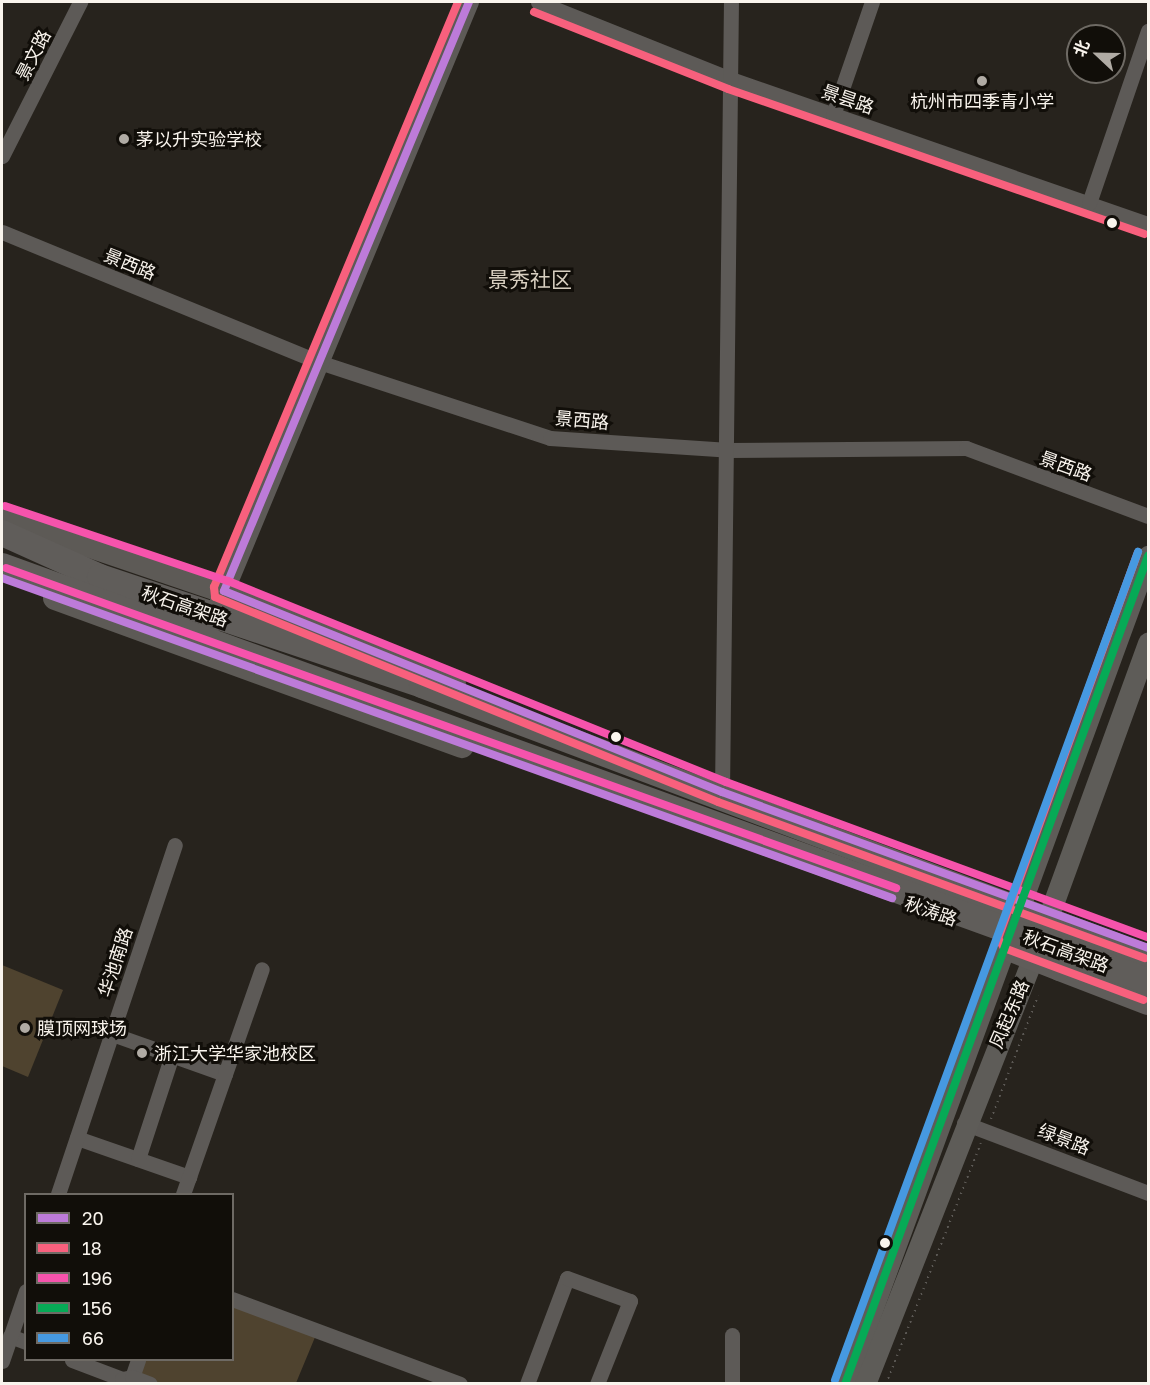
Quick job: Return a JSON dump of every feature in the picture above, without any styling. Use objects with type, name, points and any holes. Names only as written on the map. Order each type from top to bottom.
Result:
[{"type":"highway","name":"秋石高架路","points":[[2,533],[100,577],[422,685],[1149,958]]},
{"type":"highway","name":"秋石高架路","points":[[2,566],[1149,981]]},
{"type":"highway","points":[[802,856],[993,942],[1149,1002]]},
{"type":"main road","points":[[2,516],[224,591],[722,792],[1022,904],[1149,948]]},
{"type":"main road","name":"凤起东路","points":[[845,1383],[1149,556]]},
{"type":"main road","name":"秋涛路","points":[[2,578],[199,653],[1037,948],[1149,990]]},
{"type":"main road","name":"凤起东路","points":[[865,1383],[964,1123],[1037,948],[1149,643]]},
{"type":"street","name":"景文路","points":[[2,156],[80,2]]},
{"type":"street","points":[[199,653],[469,2]]},
{"type":"street","name":"景昙路","points":[[538,2],[730,79],[1149,224]]},
{"type":"street","points":[[722,792],[729,450],[731,2]]},
{"type":"street","points":[[833,115],[872,2]]},
{"type":"street","points":[[1089,203],[1149,31]]},
{"type":"street","name":"景西路","points":[[2,232],[319,362],[550,438],[729,450],[966,448],[1149,516]]},
{"type":"street","name":"华池南路","points":[[58,1193],[175,845]]},
{"type":"street","points":[[183,1193],[262,969]]},
{"type":"street","points":[[112,1034],[225,1074]]},
{"type":"street","points":[[138,1159],[172,1055]]},
{"type":"street","name":"绿景路","points":[[964,1123],[1149,1193]]},
{"type":"street","points":[[77,1138],[189,1177]]},
{"type":"street","points":[[527,1383],[567,1278],[630,1301],[597,1383]]},
{"type":"street","points":[[2,1361],[24,1297]]},
{"type":"street","points":[[234,1300],[460,1383]]},
{"type":"street","points":[[2,1311],[17,1317]]},
{"type":"street","points":[[732,1335],[732,1383]]},
{"type":"street","points":[[10,1336],[24,1341]]},
{"type":"street","points":[[77,1361],[122,1379],[132,1377],[150,1383]]},
{"type":"street","points":[[132,1377],[137,1361]]},
{"type":"path","points":[[886,1383],[1038,996]]},
{"type":"shaded area","name":"膜顶网球场","points":[[2,965],[63,990],[28,1077],[2,1066]]},
{"type":"shaded area","points":[[234,1299],[318,1330],[296,1383],[150,1384],[132,1377],[138,1361],[234,1361]]},
{"type":"transit line","name":"18","points":[[458,2],[214,587],[215,597],[718,802],[1144,958]]},
{"type":"transit line","name":"20","points":[[469,2],[224,591],[722,792],[1148,948]]},
{"type":"transit line","name":"18","points":[[534,12],[728,89],[1145,234]]},
{"type":"transit line","name":"196","points":[[5,506],[228,581],[726,782],[1148,937]]},
{"type":"transit line","name":"18","points":[[1138,552],[998,938],[1004,948],[1144,1000]]},
{"type":"transit line","name":"66","points":[[835,1380],[1138,552]]},
{"type":"transit line","name":"156","points":[[845,1384],[1148,556]]},
{"type":"transit line","name":"196","points":[[6,568],[896,888]]},
{"type":"transit line","name":"20","points":[[2,578],[892,898]]},
{"type":"place","name":"杭州市四季青小学","points":[[982,81]]},
{"type":"place","name":"茅以升实验学校","points":[[124,139]]},
{"type":"place","name":"膜顶网球场","points":[[25,1028]]},
{"type":"place","name":"浙江大学华家池校区","points":[[142,1053]]},
{"type":"district","name":"景秀社区","points":[[530,279]]}]
